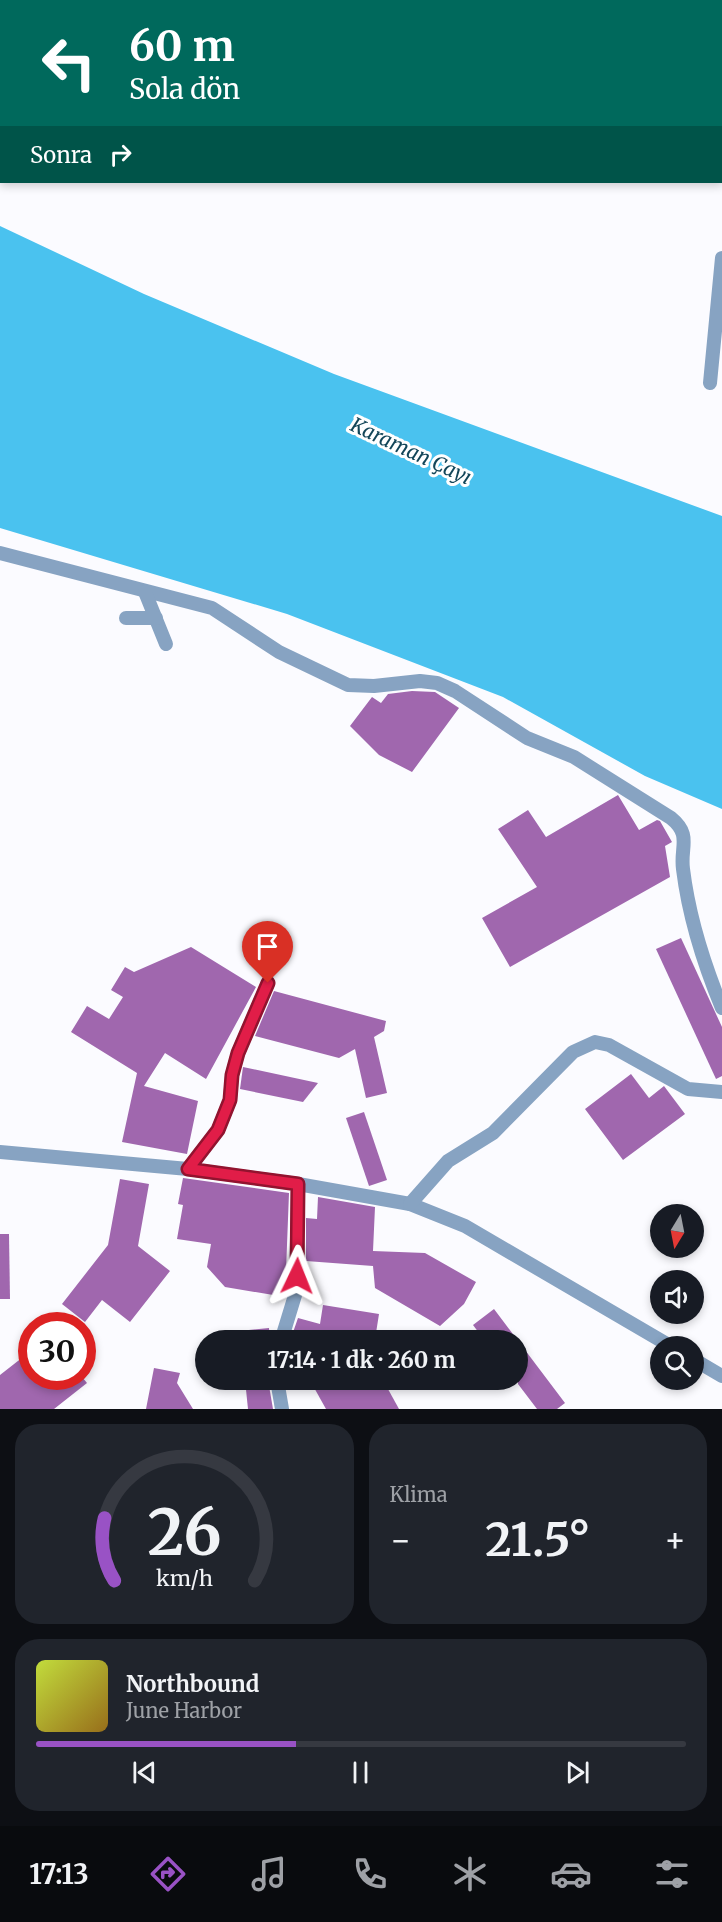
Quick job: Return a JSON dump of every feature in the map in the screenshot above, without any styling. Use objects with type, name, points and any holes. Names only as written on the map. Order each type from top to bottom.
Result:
[{"type":"street","points":[[710,383],[722,258]]},
{"type":"street","points":[[0,553],[212,608],[279,652],[348,685],[374,686],[420,681],[436,683],[455,691],[527,738],[574,757],[682,827],[685,840],[684,873],[695,938],[722,1008]]},
{"type":"street","points":[[145,592],[166,644]]},
{"type":"street","points":[[126,618],[156,618]]},
{"type":"street","points":[[188,1169],[218,1130],[230,1100],[232,1075],[238,1053],[268,983]]},
{"type":"street","points":[[410,1204],[448,1161],[493,1133],[573,1052],[595,1042],[620,1051],[688,1089],[722,1092]]},
{"type":"street","points":[[0,1152],[188,1169],[298,1184],[410,1204],[465,1226],[653,1336]]},
{"type":"street","points":[[284,1330],[296,1292],[298,1184]]},
{"type":"street","points":[[704,1365],[722,1376]]},
{"type":"street","points":[[279,1390],[282,1409]]},
{"type":"water","name":"Karaman Çayı","points":[[0,226],[144,294],[334,374],[722,516],[722,809],[645,776],[503,697],[287,614],[0,528]]},
{"type":"building","points":[[412,691],[435,692],[459,708],[412,772],[379,755],[350,726],[372,697],[381,703],[388,694]]},
{"type":"building","points":[[618,795],[639,830],[657,820],[660,821],[672,842],[665,846],[670,877],[510,967],[482,918],[537,887],[498,829],[528,810],[546,837]]},
{"type":"building","points":[[681,938],[722,1027],[722,1076],[716,1079],[656,949]]},
{"type":"building","points":[[191,947],[256,987],[206,1079],[165,1053],[144,1086],[198,1101],[187,1154],[122,1142],[137,1073],[71,1032],[87,1006],[109,1019],[123,997],[111,990],[125,967],[134,972]]},
{"type":"building","points":[[274,991],[386,1021],[384,1031],[374,1037],[387,1093],[366,1098],[355,1049],[339,1058],[255,1036]]},
{"type":"building","points":[[243,1067],[318,1083],[303,1102],[240,1089]]},
{"type":"building","points":[[631,1074],[649,1098],[664,1086],[685,1114],[623,1160],[585,1109]]},
{"type":"building","points":[[364,1112],[387,1180],[369,1186],[346,1118]]},
{"type":"building","points":[[183,1178],[289,1193],[285,1297],[225,1287],[207,1267],[211,1244],[177,1239],[183,1205],[178,1204]]},
{"type":"building","points":[[120,1179],[149,1184],[138,1246],[170,1271],[130,1322],[102,1300],[93,1312],[72,1312],[62,1304],[108,1245]]},
{"type":"building","points":[[318,1197],[375,1207],[373,1251],[425,1253],[476,1282],[464,1304],[440,1326],[375,1288],[373,1266],[306,1261],[306,1218],[317,1219]]},
{"type":"building","points":[[0,1234],[9,1234],[10,1299],[0,1299]]},
{"type":"building","points":[[323,1305],[379,1314],[376,1330],[294,1330],[298,1318],[320,1324]]},
{"type":"building","points":[[494,1309],[510,1330],[477,1330],[473,1325]]},
{"type":"building","points":[[528,1354],[565,1403],[557,1409],[537,1409],[523,1390],[528,1390]]},
{"type":"building","points":[[18,1361],[18,1390],[78,1390],[54,1409],[0,1409],[0,1375]]},
{"type":"building","points":[[154,1368],[180,1373],[177,1383],[193,1409],[146,1409]]},
{"type":"building","points":[[246,1390],[270,1390],[273,1409],[248,1409]]},
{"type":"building","points":[[315,1390],[389,1390],[399,1409],[326,1409]]},
{"type":"route","points":[[268,983],[238,1053],[232,1075],[230,1100],[218,1130],[188,1169],[298,1184],[297,1276]]}]
